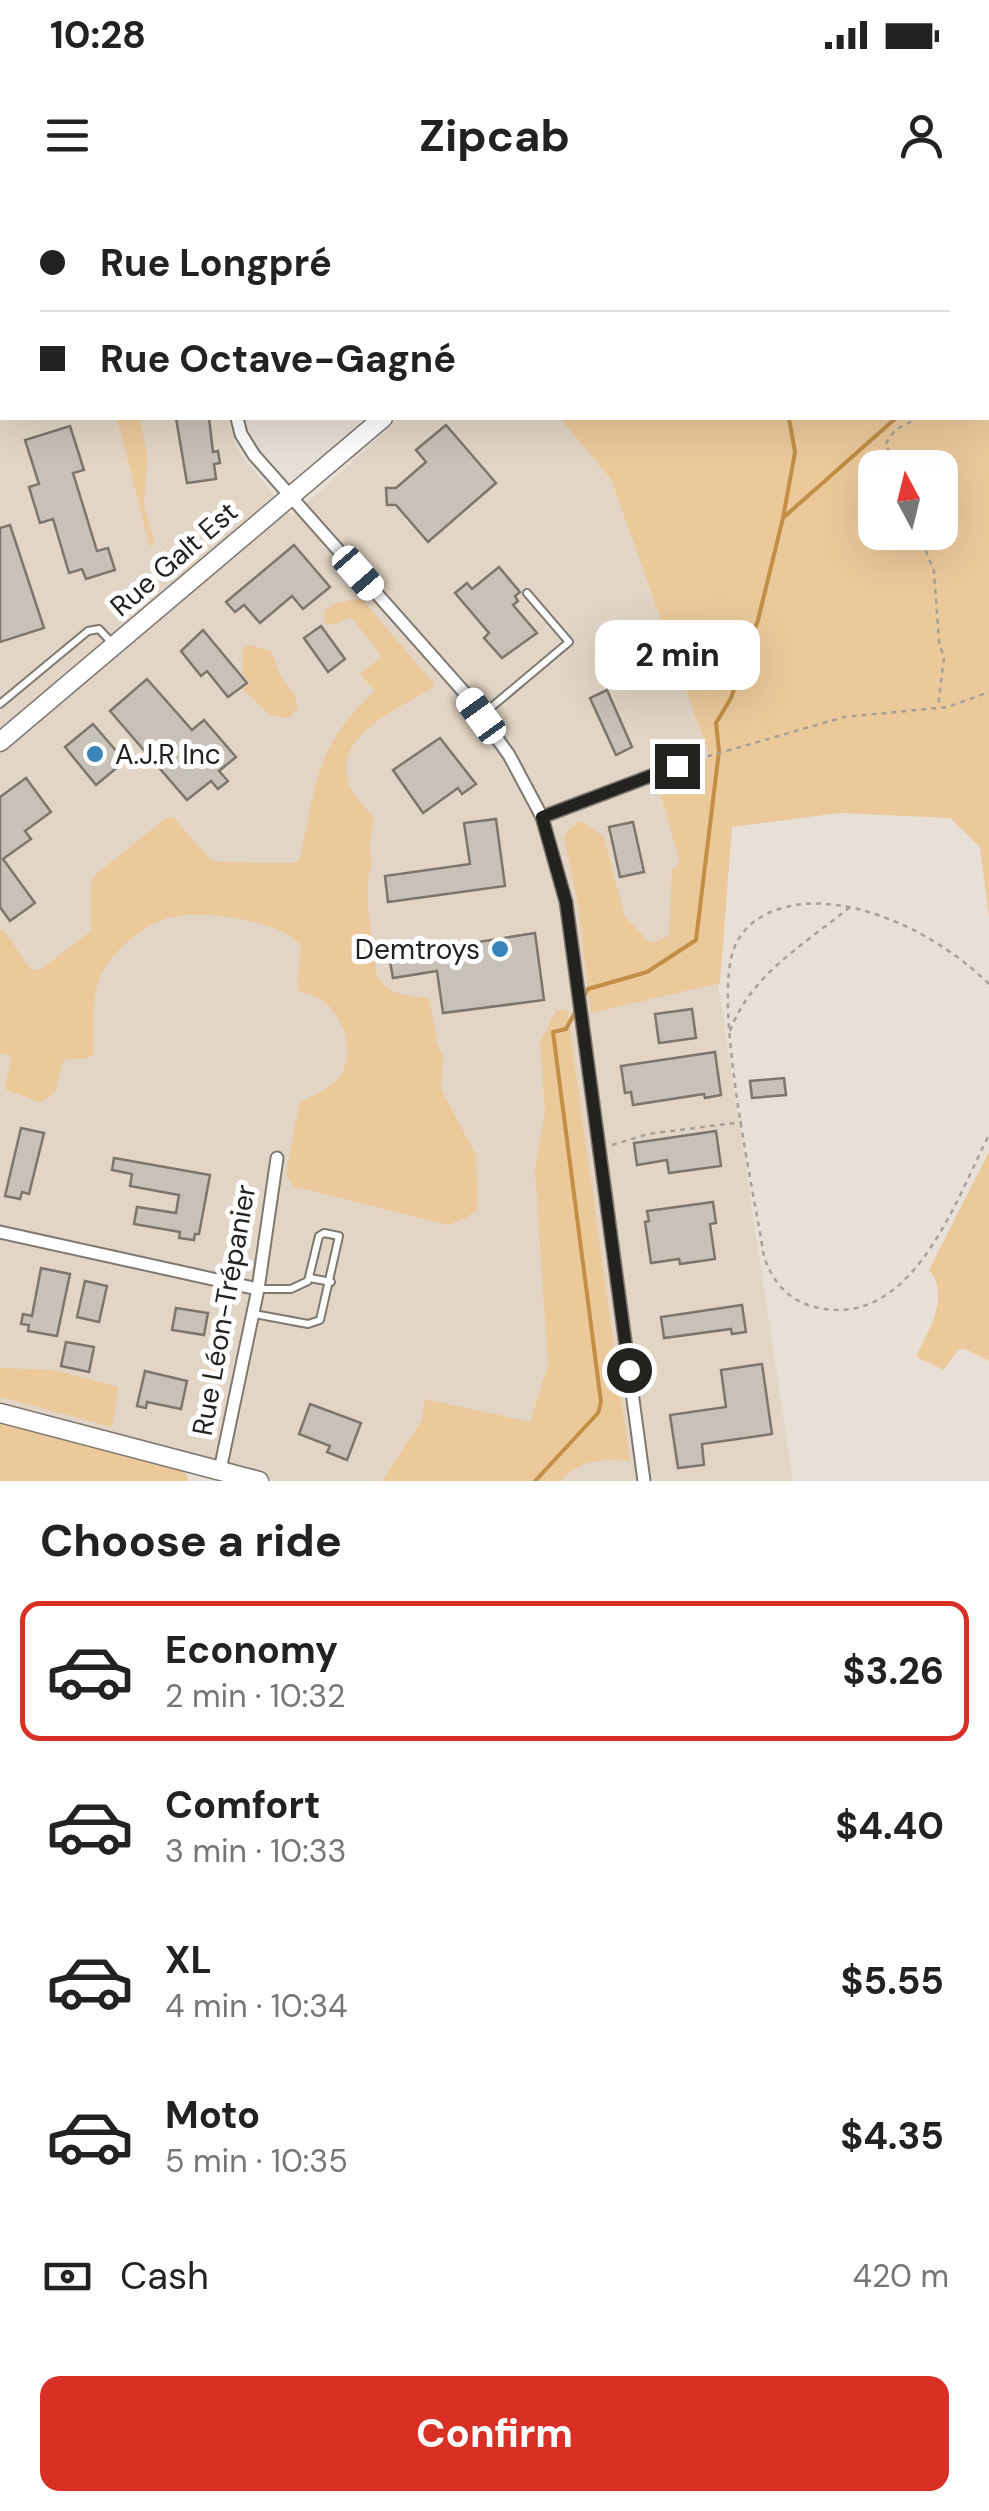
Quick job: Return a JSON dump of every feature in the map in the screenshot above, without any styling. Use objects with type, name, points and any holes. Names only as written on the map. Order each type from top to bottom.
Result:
[{"type":"street","points":[[238,420],[246,444],[481,716],[509,754],[542,817],[566,902],[644,1481]]},
{"type":"street","name":"Rue Galt Est","points":[[0,742],[381,420]]},
{"type":"street","points":[[542,817],[677,766]]},
{"type":"street","name":"Rue Léon-Trépanier","points":[[220,1470],[258,1289],[276,1158]]},
{"type":"street","points":[[0,1232],[258,1289]]},
{"type":"street","points":[[0,1413],[259,1481]]},
{"type":"lane","points":[[481,716],[569,642],[527,593]]},
{"type":"lane","points":[[0,704],[92,629],[99,629],[115,647]]},
{"type":"lane","points":[[253,1314],[316,1323],[324,1315],[340,1239],[336,1236],[319,1236],[310,1278]]},
{"type":"lane","points":[[258,1289],[294,1288],[310,1278],[331,1282]]},
{"type":"path","points":[[889,450],[885,444],[895,430],[914,420]]},
{"type":"path","points":[[925,550],[934,571],[939,642],[944,658],[938,708]]},
{"type":"path","points":[[677,766],[719,750],[844,717],[938,708],[989,692]]},
{"type":"path","points":[[989,984],[963,960],[884,917],[811,902],[783,907],[746,928],[736,942],[728,971],[730,1032],[764,1257],[771,1275],[793,1300],[834,1310],[858,1308],[898,1288],[926,1257],[989,1135]]},
{"type":"path","points":[[730,1032],[749,992],[850,907]]},
{"type":"path","points":[[598,1147],[648,1134],[743,1122]]},
{"type":"shaded area","points":[[0,420],[229,420],[238,451],[292,517],[398,420],[588,420],[719,751],[685,763],[793,1481],[259,1481],[0,1413]]},
{"type":"shaded area","points":[[118,420],[140,420],[147,455],[144,506],[154,539],[150,548]]},
{"type":"shaded area","points":[[562,420],[989,420],[989,918],[980,847],[950,818],[840,813],[732,827],[720,983],[591,1013],[578,906],[564,837],[581,821],[604,837],[625,917],[650,943],[669,936],[672,869],[680,863],[661,795],[680,791],[691,776],[689,765],[710,757],[611,479]]},
{"type":"shaded area","points":[[361,598],[434,684],[371,726],[349,753],[346,769],[352,791],[374,818],[368,902],[377,976],[399,993],[429,998],[443,1055],[441,1089],[476,1155],[478,1209],[448,1225],[293,1186],[286,1174],[299,1104],[339,1077],[347,1048],[343,1028],[333,1010],[323,1001],[297,990],[301,946],[275,929],[236,918],[194,915],[162,920],[135,936],[111,959],[97,985],[94,1054],[86,1059],[66,1059],[55,1093],[41,1103],[5,1089],[11,1056],[0,1053],[0,930],[4,930],[30,969],[40,970],[91,931],[91,883],[95,875],[166,818],[173,817],[210,859],[296,863],[330,746],[375,691],[360,674],[380,658],[379,652],[351,617],[333,625],[324,623],[325,610]]},
{"type":"shaded area","points":[[250,645],[271,651],[281,677],[295,695],[298,708],[288,718],[270,715],[243,689],[250,683],[243,674],[242,648]]},
{"type":"shaded area","points":[[567,1009],[630,1461],[592,1462],[576,1468],[560,1481],[382,1481],[422,1420],[425,1399],[530,1422],[548,1365],[535,1168],[545,1113],[540,1043],[556,1011]]},
{"type":"shaded area","points":[[989,1152],[989,1361],[963,1348],[944,1370],[916,1357],[938,1302],[935,1280],[929,1270]]},
{"type":"shaded area","points":[[0,1368],[55,1370],[118,1387],[112,1427],[0,1397]]},
{"type":"shaded area","points":[[0,1422],[182,1467],[189,1481],[0,1481]]},
{"type":"building","points":[[176,420],[209,420],[213,452],[218,451],[220,463],[214,464],[216,479],[187,483]]},
{"type":"building","points":[[446,425],[496,483],[428,542],[396,505],[387,505],[386,488],[396,488],[426,462],[416,450]]},
{"type":"building","points":[[70,426],[84,470],[73,473],[97,551],[108,548],[115,570],[86,579],[82,569],[69,573],[53,519],[40,523],[29,487],[39,484],[25,440]]},
{"type":"building","points":[[10,525],[44,628],[0,642],[0,528]]},
{"type":"building","points":[[294,545],[330,587],[303,609],[292,596],[260,623],[244,605],[235,612],[226,602]]},
{"type":"building","points":[[499,567],[520,592],[513,605],[537,633],[502,658],[484,638],[489,633],[455,593],[467,583],[472,589]]},
{"type":"building","points":[[321,626],[345,659],[328,672],[304,638]]},
{"type":"building","points":[[203,630],[247,683],[228,697],[207,671],[201,676],[181,651]]},
{"type":"building","points":[[147,679],[192,730],[204,720],[236,757],[219,771],[228,781],[218,789],[211,781],[187,800],[110,711]]},
{"type":"building","points":[[607,690],[632,747],[616,755],[590,698]]},
{"type":"building","name":"A.J.R Inc","points":[[93,724],[125,761],[96,785],[65,747]]},
{"type":"building","points":[[440,738],[476,784],[462,794],[458,788],[423,813],[393,770]]},
{"type":"building","points":[[26,778],[51,812],[25,831],[31,839],[3,859],[35,903],[10,921],[0,907],[0,797]]},
{"type":"building","points":[[496,819],[505,886],[388,902],[385,876],[470,864],[464,823]]},
{"type":"building","points":[[633,822],[644,872],[620,877],[609,827]]},
{"type":"building","points":[[535,933],[544,1000],[443,1013],[437,971],[393,978],[389,956]]},
{"type":"building","points":[[692,1009],[696,1038],[659,1043],[655,1014]]},
{"type":"building","points":[[715,1052],[721,1095],[633,1105],[631,1092],[625,1093],[621,1066]]},
{"type":"building","points":[[784,1078],[786,1095],[752,1098],[750,1081]]},
{"type":"building","points":[[21,1128],[44,1133],[29,1194],[22,1192],[20,1199],[5,1196]]},
{"type":"building","points":[[716,1131],[721,1166],[669,1173],[667,1160],[637,1165],[634,1143]]},
{"type":"building","points":[[114,1158],[210,1175],[199,1234],[195,1234],[194,1240],[179,1238],[180,1232],[134,1224],[137,1207],[176,1213],[179,1195],[130,1186],[132,1174],[112,1170]]},
{"type":"building","points":[[713,1202],[716,1223],[710,1224],[715,1259],[651,1263],[647,1211]]},
{"type":"building","points":[[41,1268],[70,1274],[57,1336],[28,1331],[29,1325],[21,1324],[23,1314],[32,1316]]},
{"type":"building","points":[[85,1281],[107,1286],[99,1322],[77,1317]]},
{"type":"building","points":[[742,1305],[746,1332],[732,1334],[731,1329],[664,1338],[661,1317]]},
{"type":"building","points":[[176,1308],[208,1313],[204,1335],[172,1330]]},
{"type":"building","points":[[66,1342],[94,1347],[89,1372],[61,1366]]},
{"type":"building","points":[[762,1364],[772,1434],[702,1444],[704,1465],[678,1468],[670,1415],[726,1407],[721,1370]]},
{"type":"building","points":[[145,1371],[187,1381],[181,1409],[147,1402],[146,1408],[137,1406]]},
{"type":"building","points":[[310,1404],[361,1423],[347,1460],[327,1452],[330,1446],[299,1434]]},
{"type":"waterway","points":[[584,996],[588,989],[647,972],[696,940],[719,751],[716,723],[731,698],[758,620],[783,518],[795,452],[789,420]]},
{"type":"waterway","points":[[783,518],[894,420]]},
{"type":"waterway","points":[[535,1481],[598,1413],[601,1402],[553,1032],[566,1029],[577,1009]]},
{"type":"place","name":"A.J.R Inc","points":[[95,754]]},
{"type":"place","name":"Demtroys","points":[[500,949]]},
{"type":"route","points":[[629,1370],[566,902],[542,817],[677,766]]}]
